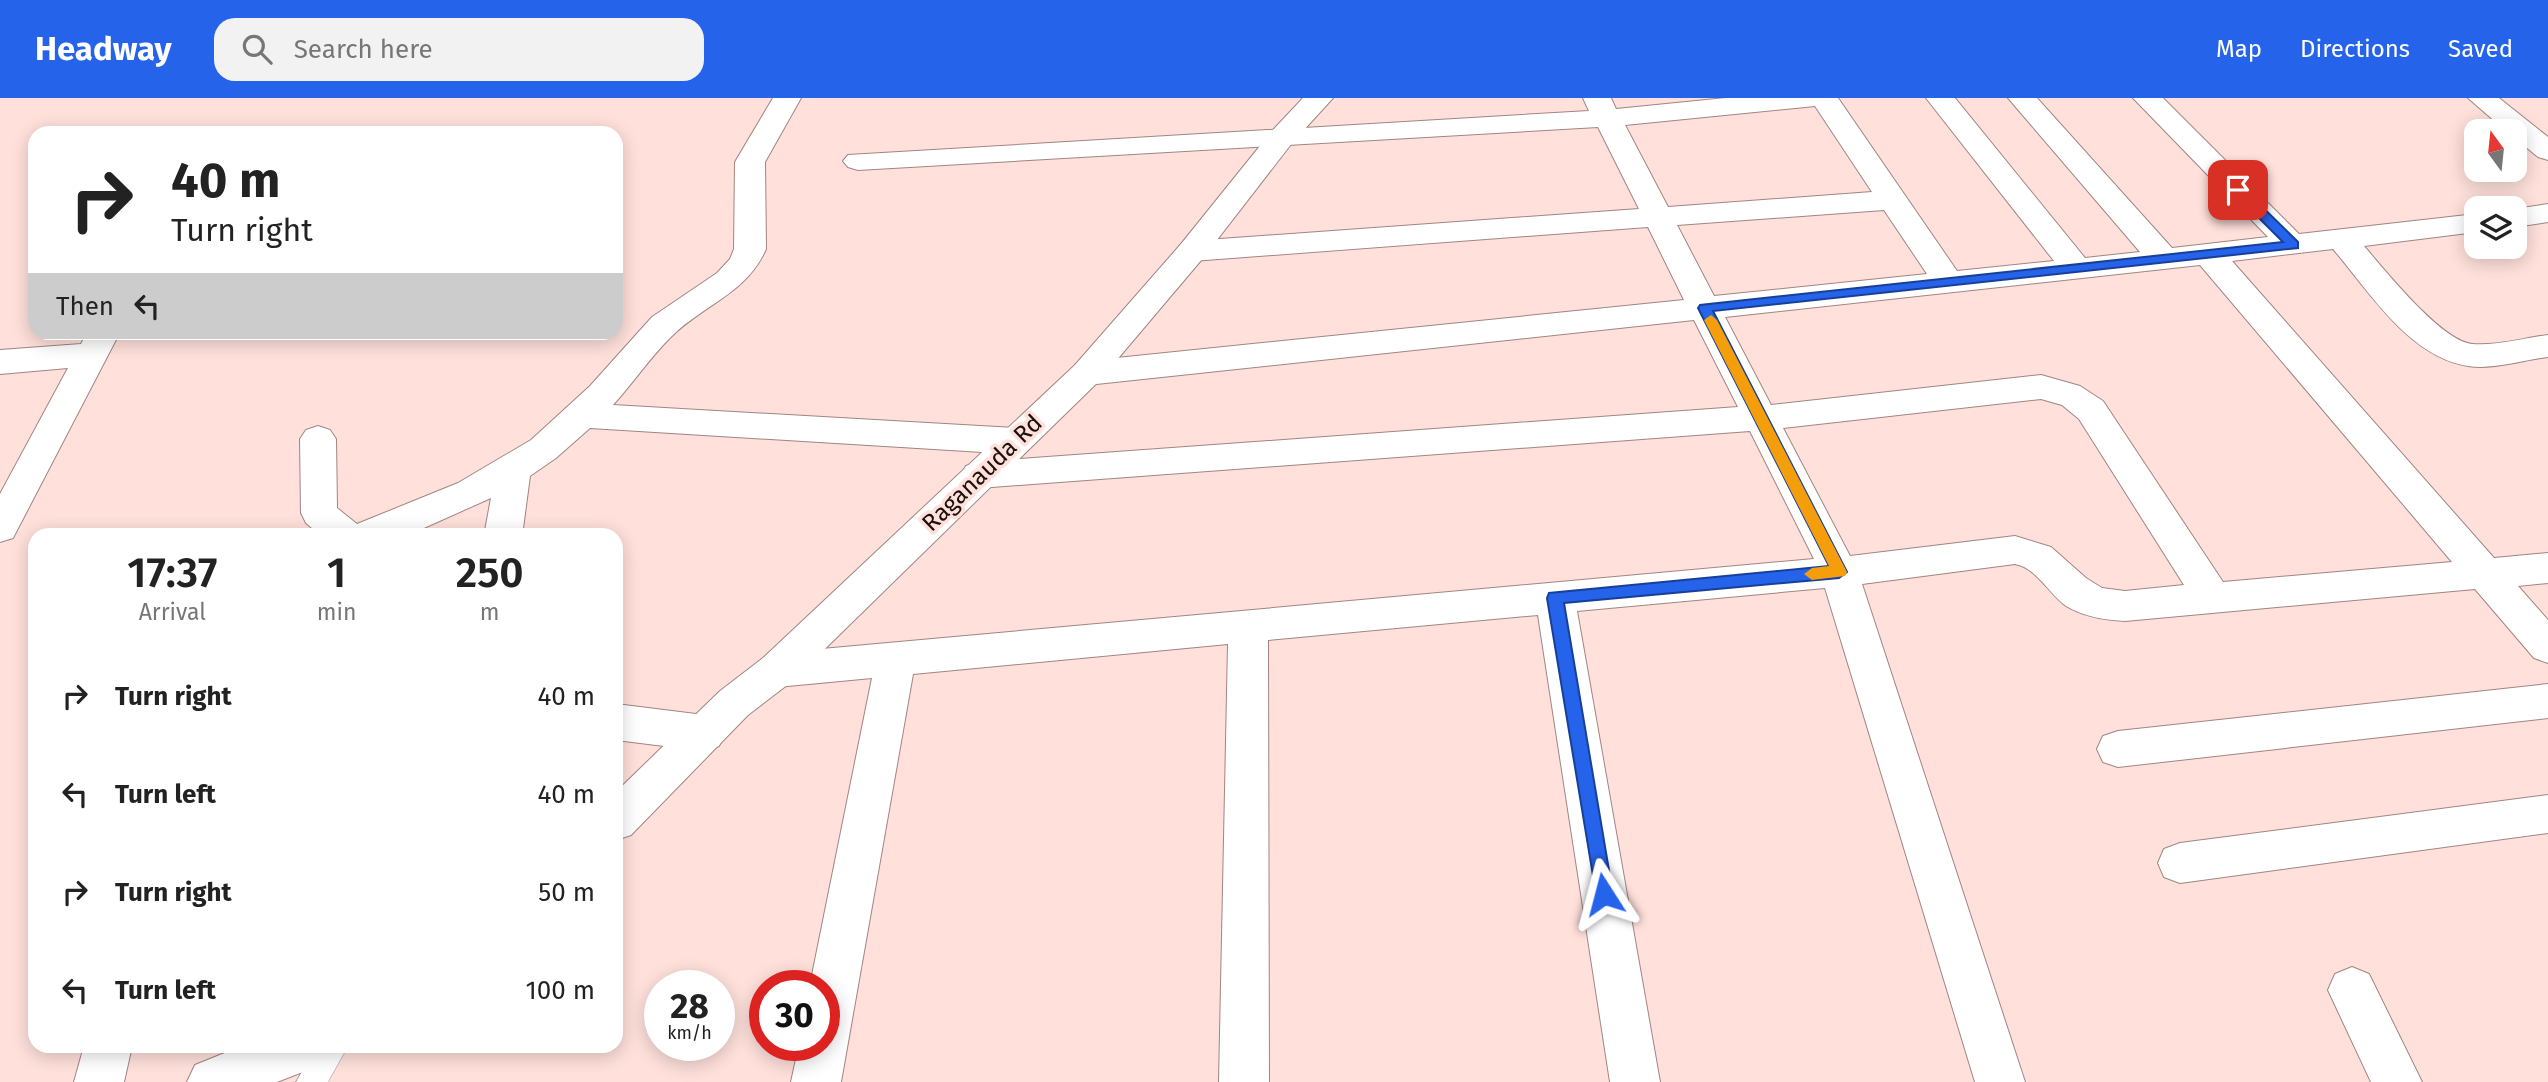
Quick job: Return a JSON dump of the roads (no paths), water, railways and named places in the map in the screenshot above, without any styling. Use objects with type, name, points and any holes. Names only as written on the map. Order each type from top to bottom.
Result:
[{"type":"street","points":[[387,528],[513,471],[581,415],[671,318],[728,281],[746,261],[751,231],[750,162],[787,98]]},
{"type":"street","name":"Raganauda Rd","points":[[623,814],[734,703],[777,670],[1087,373],[1192,251],[1282,137],[1319,98]]},
{"type":"street","points":[[858,161],[1282,137],[1602,108],[1813,98]]},
{"type":"street","points":[[1824,98],[1948,282]]},
{"type":"street","points":[[1940,98],[2077,269]]},
{"type":"street","points":[[2022,98],[2164,259]]},
{"type":"street","points":[[2147,98],[2293,245]]},
{"type":"street","points":[[2482,98],[2548,151]]},
{"type":"street","points":[[1602,108],[1839,572],[2000,1082]]},
{"type":"street","points":[[1192,251],[1891,200]]},
{"type":"street","points":[[2527,216],[2548,213]]},
{"type":"street","points":[[1087,373],[2209,255],[2464,225]]},
{"type":"street","points":[[2342,240],[2424,331],[2442,345],[2468,355],[2548,346]]},
{"type":"street","points":[[2209,255],[2548,646]]},
{"type":"street","points":[[0,362],[98,344]]},
{"type":"street","points":[[0,528],[98,344]]},
{"type":"street","points":[[979,475],[1761,418],[2041,387],[2065,391],[2080,399],[2091,410],[2211,596]]},
{"type":"street","points":[[581,415],[1015,441]]},
{"type":"street","points":[[318,439],[319,513],[337,528]]},
{"type":"street","points":[[504,528],[513,471]]},
{"type":"street","points":[[777,670],[1839,572],[2027,550],[2037,554],[2076,592],[2091,601],[2125,606],[2211,596],[2548,568]]},
{"type":"street","points":[[1555,598],[1635,1082]]},
{"type":"street","points":[[1244,1082],[1248,627]]},
{"type":"street","points":[[837,970],[896,659]]},
{"type":"street","points":[[2118,749],[2548,701]]},
{"type":"street","points":[[623,723],[704,733]]},
{"type":"street","points":[[2180,863],[2548,814]]},
{"type":"street","points":[[2352,990],[2397,1082]]},
{"type":"street","points":[[99,1082],[106,1053]]},
{"type":"street","points":[[212,1082],[290,1053]]},
{"type":"street","points":[[816,1082],[820,1061]]},
{"type":"lane","points":[[311,1082],[330,1053]]}]
